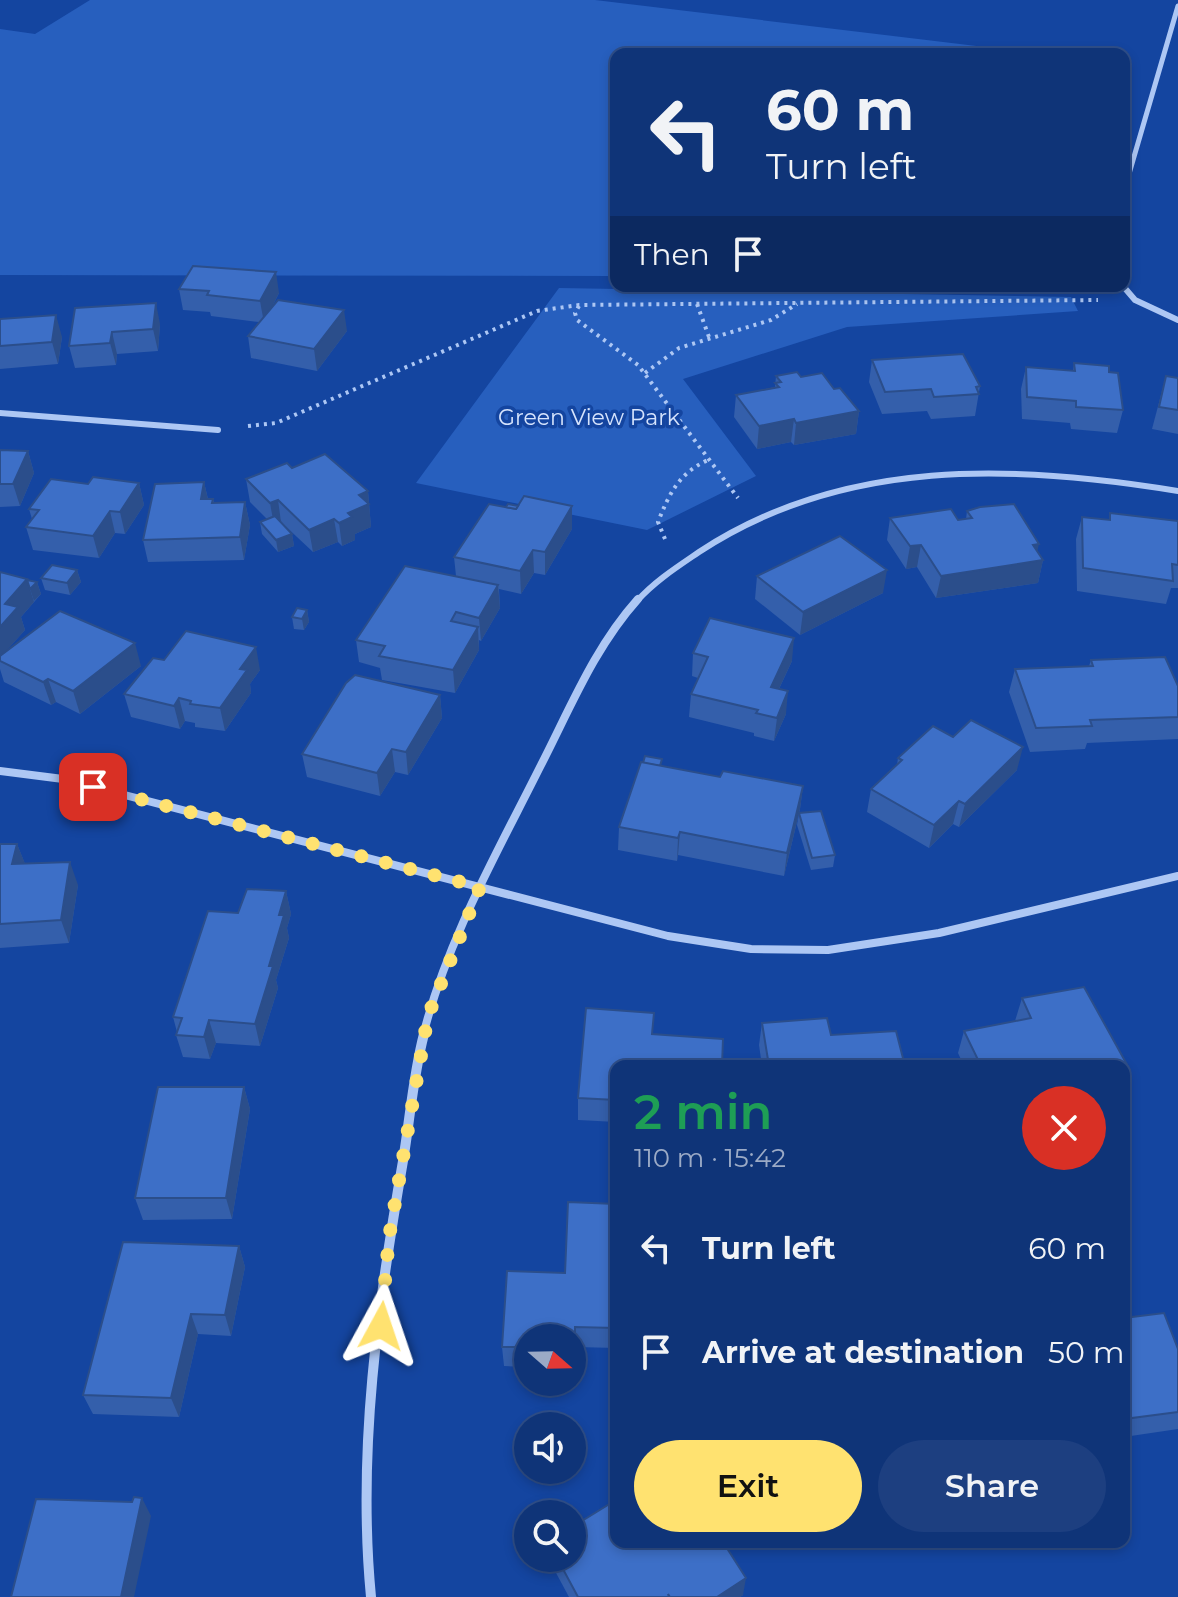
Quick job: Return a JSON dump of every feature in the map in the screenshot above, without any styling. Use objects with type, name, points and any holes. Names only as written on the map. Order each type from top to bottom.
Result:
[{"type":"street","points":[[1130,170],[1178,6]]},
{"type":"street","points":[[1128,292],[1135,300],[1178,320]]},
{"type":"street","points":[[0,413],[218,430]]},
{"type":"street","points":[[371,1597],[364,1503],[389,1237],[428,1016],[480,887],[572,704],[618,623],[660,578],[725,533],[802,498],[882,479],[960,470],[1045,472],[1178,491]]},
{"type":"street","points":[[0,771],[63,779],[668,936],[751,949],[828,950],[939,933],[1178,876]]},
{"type":"path","points":[[218,430],[276,423],[528,313],[579,305],[1135,300]]},
{"type":"path","points":[[645,373],[679,348],[771,320],[797,303]]},
{"type":"path","points":[[697,304],[709,337]]},
{"type":"path","points":[[579,305],[575,313],[577,320],[620,349],[645,373],[708,460],[756,519]]},
{"type":"path","points":[[680,564],[658,522],[684,471],[708,460]]},
{"type":"green space","points":[[90,0],[595,0],[993,48],[610,48],[610,276],[0,275],[0,29],[35,34]]},
{"type":"green space","name":"Green View Park","points":[[559,288],[610,289],[610,292],[1071,297],[1078,311],[847,327],[683,379],[756,476],[647,530],[416,483]]},
{"type":"building","points":[[193,266],[276,272],[260,301],[207,295],[209,291],[179,289]]},
{"type":"building","points":[[278,300],[344,310],[314,349],[248,336]]},
{"type":"building","points":[[156,303],[153,329],[112,332],[110,343],[69,346],[75,308]]},
{"type":"building","points":[[56,315],[52,342],[0,346],[0,319]]},
{"type":"building","points":[[963,354],[980,386],[976,387],[979,394],[934,397],[931,389],[885,392],[872,360]]},
{"type":"building","points":[[1074,363],[1109,366],[1109,372],[1118,373],[1123,410],[1076,407],[1076,401],[1027,397],[1026,367],[1075,371]]},
{"type":"building","points":[[797,372],[801,377],[822,373],[834,389],[840,388],[859,411],[796,423],[794,419],[759,426],[736,395],[779,387],[775,383],[781,382],[776,376]]},
{"type":"building","points":[[1166,376],[1178,378],[1178,410],[1159,407]]},
{"type":"building","points":[[0,450],[28,451],[13,484],[0,484]]},
{"type":"building","points":[[325,454],[368,491],[359,495],[369,504],[348,513],[352,517],[339,523],[334,519],[309,530],[278,500],[270,503],[246,479],[287,463],[292,468]]},
{"type":"building","points":[[93,477],[139,483],[120,512],[110,511],[93,536],[26,527],[39,510],[29,509],[51,479],[88,484]]},
{"type":"building","points":[[204,482],[201,499],[213,499],[212,503],[245,502],[240,537],[143,540],[155,484]]},
{"type":"building","points":[[524,496],[572,506],[545,552],[533,550],[520,571],[454,557],[489,504],[516,509]]},
{"type":"building","points":[[1014,504],[1039,544],[1033,545],[1043,560],[941,576],[921,545],[910,546],[890,518],[951,509],[958,520],[972,518],[967,511],[980,507]]},
{"type":"building","points":[[1110,513],[1178,521],[1178,565],[1172,564],[1173,581],[1083,568],[1082,517],[1110,520]]},
{"type":"building","points":[[275,516],[292,534],[276,540],[260,522]]},
{"type":"building","points":[[840,536],[887,570],[803,612],[757,576]]},
{"type":"building","points":[[52,565],[77,570],[67,583],[41,578]]},
{"type":"building","points":[[405,566],[498,585],[479,618],[456,612],[451,621],[478,627],[453,670],[379,656],[385,646],[356,640]]},
{"type":"building","points":[[0,572],[27,579],[5,604],[18,607],[0,627]]},
{"type":"building","points":[[27,580],[37,582],[30,589]]},
{"type":"building","points":[[297,608],[307,610],[302,619],[292,617]]},
{"type":"building","points":[[60,611],[135,643],[73,691],[48,679],[43,682],[0,661],[0,656]]},
{"type":"building","points":[[710,618],[794,638],[771,687],[788,691],[777,718],[756,713],[758,710],[691,694],[708,657],[693,653]]},
{"type":"building","points":[[186,631],[256,647],[240,669],[247,670],[220,708],[190,704],[191,701],[179,698],[174,706],[124,694],[153,658],[164,660]]},
{"type":"building","points":[[1165,657],[1178,686],[1178,717],[1090,720],[1092,726],[1036,728],[1015,669],[1093,666],[1091,660]]},
{"type":"building","points":[[355,675],[440,695],[406,752],[392,749],[377,773],[302,754],[346,683]]},
{"type":"building","points":[[971,720],[1023,747],[965,804],[959,801],[934,825],[871,789],[902,760],[898,758],[933,726],[953,737]]},
{"type":"building","points":[[645,756],[662,759],[660,766],[643,763]]},
{"type":"building","points":[[641,762],[720,777],[723,771],[803,786],[787,853],[680,832],[678,838],[619,827]]},
{"type":"building","points":[[821,811],[835,855],[812,858],[799,813]]},
{"type":"building","points":[[0,844],[17,844],[12,864],[70,862],[61,920],[0,924]]},
{"type":"building","points":[[247,889],[286,891],[279,915],[284,915],[269,966],[273,966],[255,1024],[209,1020],[204,1037],[176,1035],[182,1018],[173,1017],[208,911],[238,913]]},
{"type":"building","points":[[1084,987],[1124,1060],[978,1060],[964,1031],[1031,1018],[1022,998]]},
{"type":"building","points":[[586,1008],[654,1013],[652,1034],[723,1039],[722,1060],[610,1060],[610,1100],[578,1098]]},
{"type":"building","points":[[827,1018],[831,1035],[896,1031],[903,1060],[768,1060],[762,1023]]},
{"type":"building","points":[[158,1087],[244,1087],[226,1198],[135,1198]]},
{"type":"building","points":[[568,1202],[610,1204],[610,1328],[586,1327],[586,1324],[514,1324],[514,1347],[502,1347],[507,1271],[565,1273]]},
{"type":"building","points":[[123,1242],[239,1246],[225,1315],[191,1314],[171,1398],[83,1395]]},
{"type":"building","points":[[1164,1313],[1178,1349],[1178,1412],[1130,1418],[1130,1317]]},
{"type":"building","points":[[134,1497],[142,1498],[121,1597],[11,1597],[36,1499],[132,1502]]},
{"type":"building","points":[[610,1504],[610,1548],[727,1548],[746,1578],[717,1597],[670,1597],[668,1594],[669,1597],[578,1597],[565,1572],[586,1572],[586,1518]]},
{"type":"route","points":[[93,787],[480,887],[428,1016],[389,1237],[381,1326]]}]
